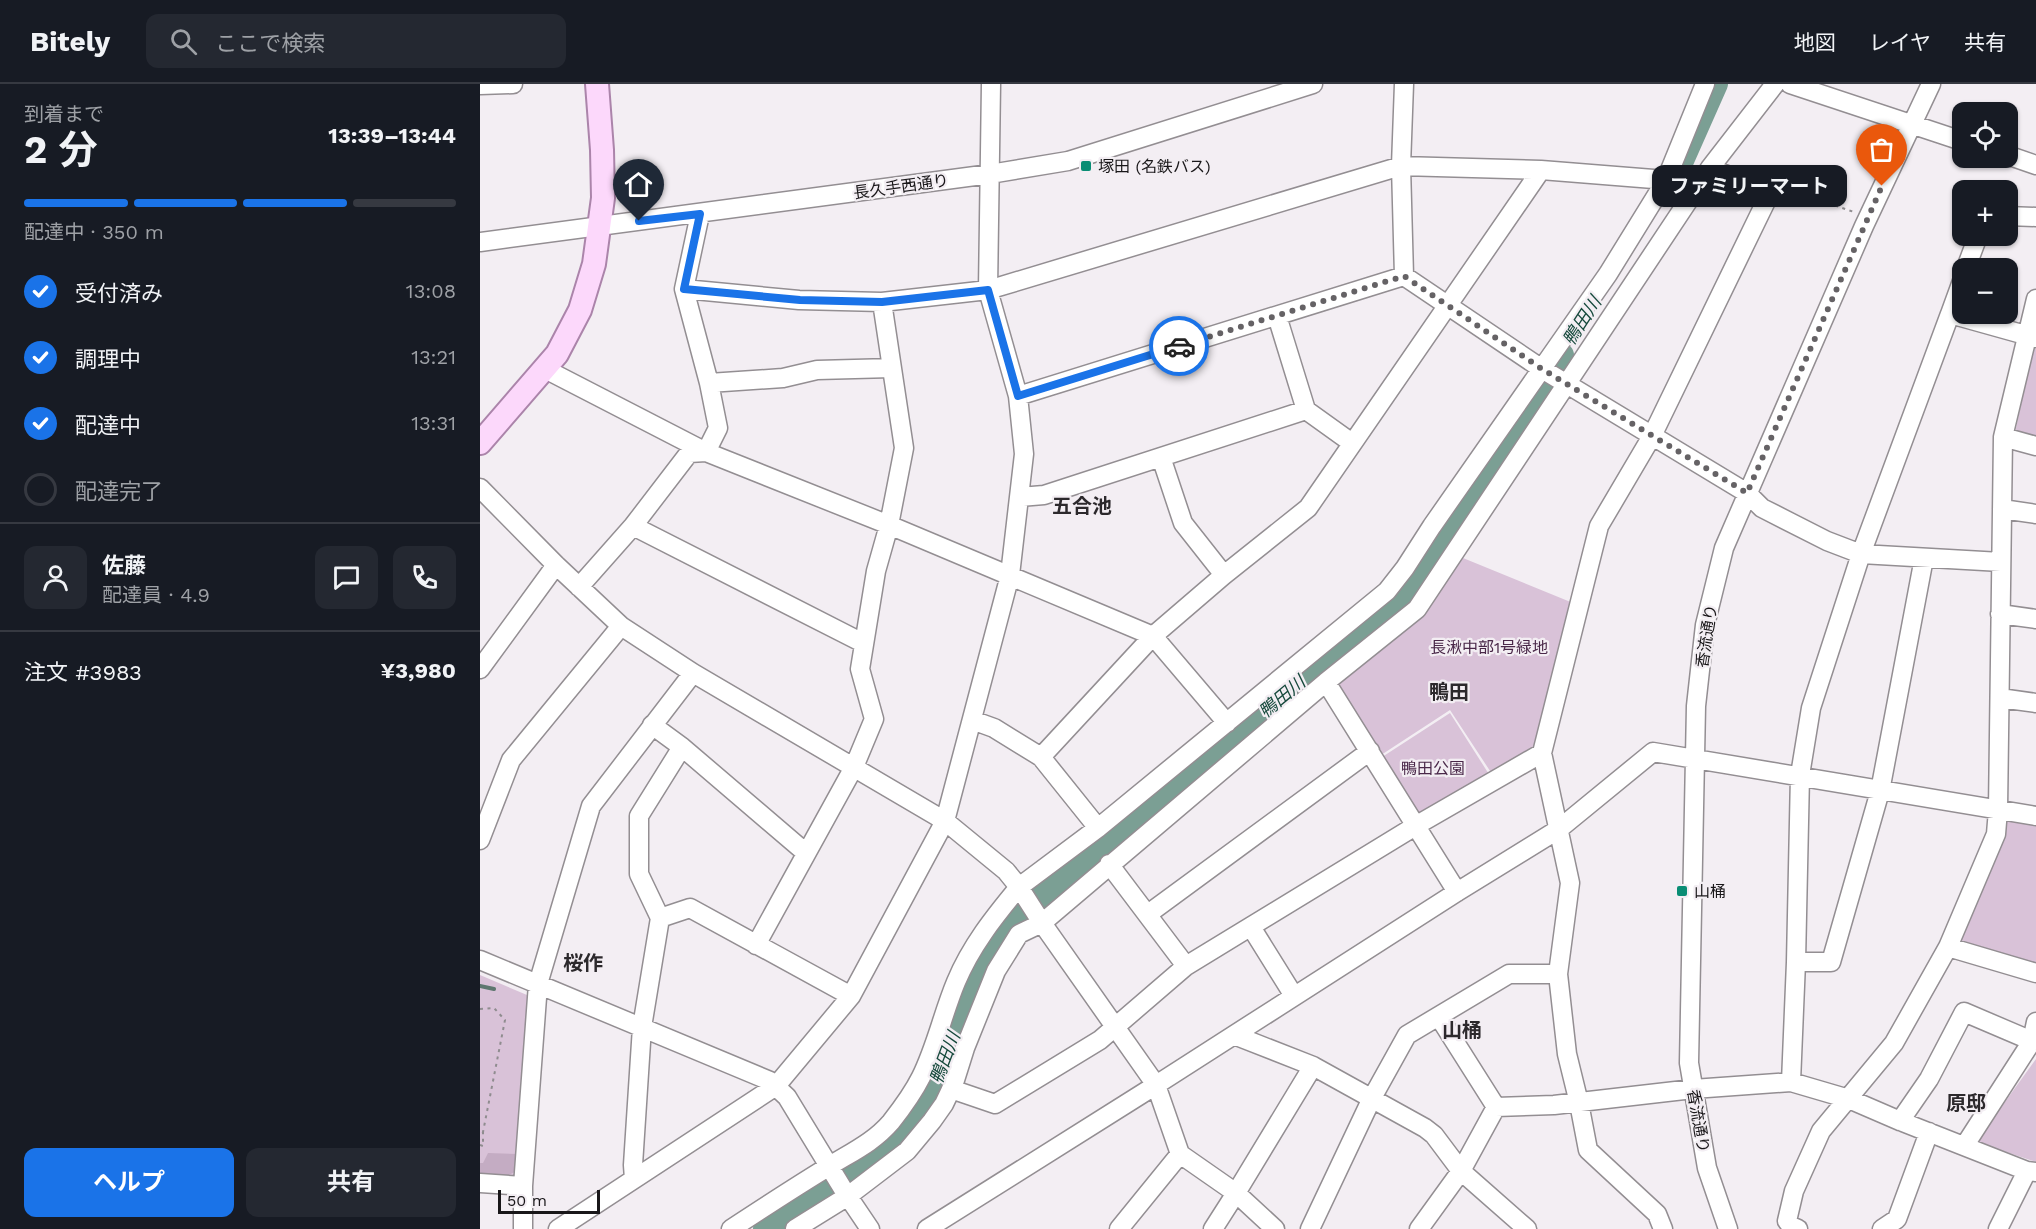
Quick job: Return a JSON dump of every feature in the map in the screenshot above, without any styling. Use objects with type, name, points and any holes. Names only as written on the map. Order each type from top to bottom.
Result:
[{"type":"main road","points":[[480,443],[557,354],[580,310],[594,264],[603,198],[597,84]]},
{"type":"street","points":[[480,85],[513,84]]},
{"type":"street","points":[[558,1229],[776,1086],[851,996],[945,821],[1010,575],[1024,454],[1018,396],[988,290],[991,84]]},
{"type":"street","name":"長久手西通り","points":[[480,242],[990,174],[1068,160],[1312,84]]},
{"type":"street","points":[[1404,84],[1401,166],[1404,276]]},
{"type":"street","points":[[731,1229],[831,1169],[880,1134],[922,1076],[956,981],[971,952],[985,928],[1019,887],[1098,828],[1387,591],[1406,568],[1432,526],[1608,274],[1666,180],[1705,84]]},
{"type":"street","points":[[795,1229],[907,1151],[932,1120],[951,1089],[996,971],[1019,934],[1042,923],[1326,682],[1417,609],[1710,168],[1775,84]]},
{"type":"street","points":[[1791,84],[1952,138]]},
{"type":"street","name":"香流通り","points":[[1728,1229],[1707,1168],[1689,1063],[1694,758],[1696,706],[1705,625],[1724,549],[1747,493],[1864,226],[1931,84]]},
{"type":"street","points":[[2018,159],[2036,165]]},
{"type":"street","points":[[684,289],[800,300],[882,302],[988,290],[1401,166],[1541,170],[1666,180]]},
{"type":"street","points":[[1664,1229],[1657,1214],[1588,1150],[1567,1054],[1558,974],[1570,883],[1542,753],[1599,526],[1652,436],[1770,193],[1710,168]]},
{"type":"street","points":[[1041,757],[1153,636],[1224,575],[1308,508],[1541,170]]},
{"type":"street","points":[[700,214],[684,289],[709,383],[718,428],[706,452]]},
{"type":"street","points":[[2018,216],[2036,217]]},
{"type":"street","points":[[1404,276],[1542,369],[1747,493],[1762,508],[1827,541],[1861,554],[2001,562]]},
{"type":"street","points":[[1018,396],[1404,276]]},
{"type":"street","points":[[1798,1229],[1787,1221],[1794,1191],[1821,1131],[1894,1043],[1948,947],[1996,834],[2000,698],[2002,437],[2032,337],[2036,299]]},
{"type":"street","points":[[756,945],[854,767],[874,719],[860,669],[876,571],[889,525],[904,448],[882,302]]},
{"type":"street","points":[[1791,1082],[1800,775],[1811,708],[1861,554],[1952,308]]},
{"type":"street","points":[[1950,314],[2032,337]]},
{"type":"street","points":[[1277,316],[1306,410],[1352,443]]},
{"type":"street","points":[[709,383],[783,378],[817,370],[892,368]]},
{"type":"street","points":[[545,369],[706,452],[889,525],[1153,636],[1227,723]]},
{"type":"street","points":[[1020,497],[1044,495],[1306,410]]},
{"type":"street","points":[[2002,437],[2036,446]]},
{"type":"street","points":[[579,587],[633,526],[689,453],[706,452]]},
{"type":"street","points":[[1161,458],[1183,523],[1224,575]]},
{"type":"street","points":[[480,488],[556,565],[621,626],[693,673],[945,821],[1006,871],[1156,1085],[1180,1154],[1236,1193],[1275,1229]]},
{"type":"street","points":[[2002,509],[2036,514]]},
{"type":"street","points":[[633,526],[863,643]]},
{"type":"street","points":[[1796,962],[1831,962],[1880,791],[1924,558]]},
{"type":"street","points":[[480,669],[556,565]]},
{"type":"street","points":[[2000,614],[2036,619]]},
{"type":"street","points":[[480,840],[511,760],[621,626]]},
{"type":"street","points":[[523,1229],[523,1186],[538,984],[591,806],[693,673]]},
{"type":"street","points":[[1326,682],[1457,892]]},
{"type":"street","points":[[2000,698],[2036,703]]},
{"type":"street","points":[[972,720],[994,728],[1041,757],[1098,828]]},
{"type":"street","points":[[652,725],[682,747],[806,853]]},
{"type":"street","points":[[634,1179],[642,1027],[660,918],[639,874],[639,816],[682,747]]},
{"type":"street","points":[[1148,914],[1370,751]]},
{"type":"street","points":[[927,1229],[1559,829],[1653,752],[2036,816]]},
{"type":"street","points":[[951,1089],[995,1104],[1100,1040],[1186,966],[1417,825],[1542,753]]},
{"type":"street","points":[[1109,864],[1186,966]]},
{"type":"street","points":[[660,918],[690,908],[851,996]]},
{"type":"street","points":[[1251,927],[1294,996]]},
{"type":"street","points":[[1948,947],[2036,974]]},
{"type":"street","points":[[480,960],[764,1078],[776,1086],[787,1097],[845,1193],[870,1229]]},
{"type":"street","points":[[1310,1229],[1371,1098],[1407,1035],[1509,974],[1558,974]]},
{"type":"street","points":[[1900,1121],[1929,1079],[1964,1012],[2032,1041]]},
{"type":"street","points":[[1439,1017],[1496,1107]]},
{"type":"street","points":[[1965,1145],[2032,1041],[2036,1023]]},
{"type":"street","points":[[1234,1035],[1313,1066],[1434,1135],[1461,1172],[1527,1229]]},
{"type":"street","points":[[1213,1229],[1313,1066]]},
{"type":"street","points":[[1496,1107],[1579,1102],[1693,1089],[1791,1082],[1849,1099],[1900,1121],[2032,1171],[1998,1229]]},
{"type":"street","points":[[1419,1229],[1461,1172],[1496,1107]]},
{"type":"street","points":[[1882,1229],[1897,1219],[1929,1132]]},
{"type":"street","points":[[1119,1229],[1180,1154]]},
{"type":"street","points":[[480,1183],[523,1186]]},
{"type":"path","points":[[1770,193],[1795,192],[1858,214],[1864,226]]},
{"type":"path","points":[[480,1009],[494,1008],[505,1020],[482,1132],[483,1146],[480,1145]]},
{"type":"green space","points":[[2033,348],[2036,349],[2036,439],[2015,433]]},
{"type":"green space","name":"長湫中部1号緑地","points":[[1463,558],[1573,603],[1539,752],[1494,777],[1450,710],[1378,757],[1338,683],[1425,613]]},
{"type":"green space","name":"鴨田公園","points":[[1450,713],[1492,779],[1418,820],[1379,759]]},
{"type":"green space","points":[[2007,820],[2036,824],[2036,964],[1958,941],[2004,838]]},
{"type":"green space","points":[[480,975],[527,995],[529,999],[518,1177],[480,1178]]},
{"type":"green space","points":[[2036,1059],[2036,1162],[1976,1142]]},
{"type":"shaded area","points":[[488,1153],[519,1154],[518,1170],[509,1175],[484,1177],[480,1173],[480,1163],[483,1163]]},
{"type":"waterway","name":"鴨田川","points":[[1673,181],[1716,84]]},
{"type":"waterway","name":"鴨田川","points":[[765,1229],[851,1174],[903,1134],[918,1118],[929,1098],[958,1017],[972,986],[988,955],[1019,915],[1356,639],[1403,596],[1562,355]]},
{"type":"waterway","points":[[480,986],[494,989]]},
{"type":"way so far","points":[[1179,346],[1404,276],[1542,369],[1747,493],[1882,186]]},
{"type":"place","name":"塚田 (名鉄バス)","points":[[1086,166]]},
{"type":"place","name":"ファミリーマート","points":[[1882,186]]},
{"type":"place","name":"山桶","points":[[1682,891]]},
{"type":"district","name":"五合池","points":[[1082,506]]},
{"type":"district","name":"鴨田","points":[[1449,692]]},
{"type":"district","name":"桜作","points":[[583,963]]},
{"type":"district","name":"山桶","points":[[1462,1030]]},
{"type":"district","name":"原邸","points":[[1966,1103]]},
{"type":"route","points":[[639,221],[700,214],[684,289],[800,300],[882,302],[988,290],[1018,396],[1179,346]]}]
